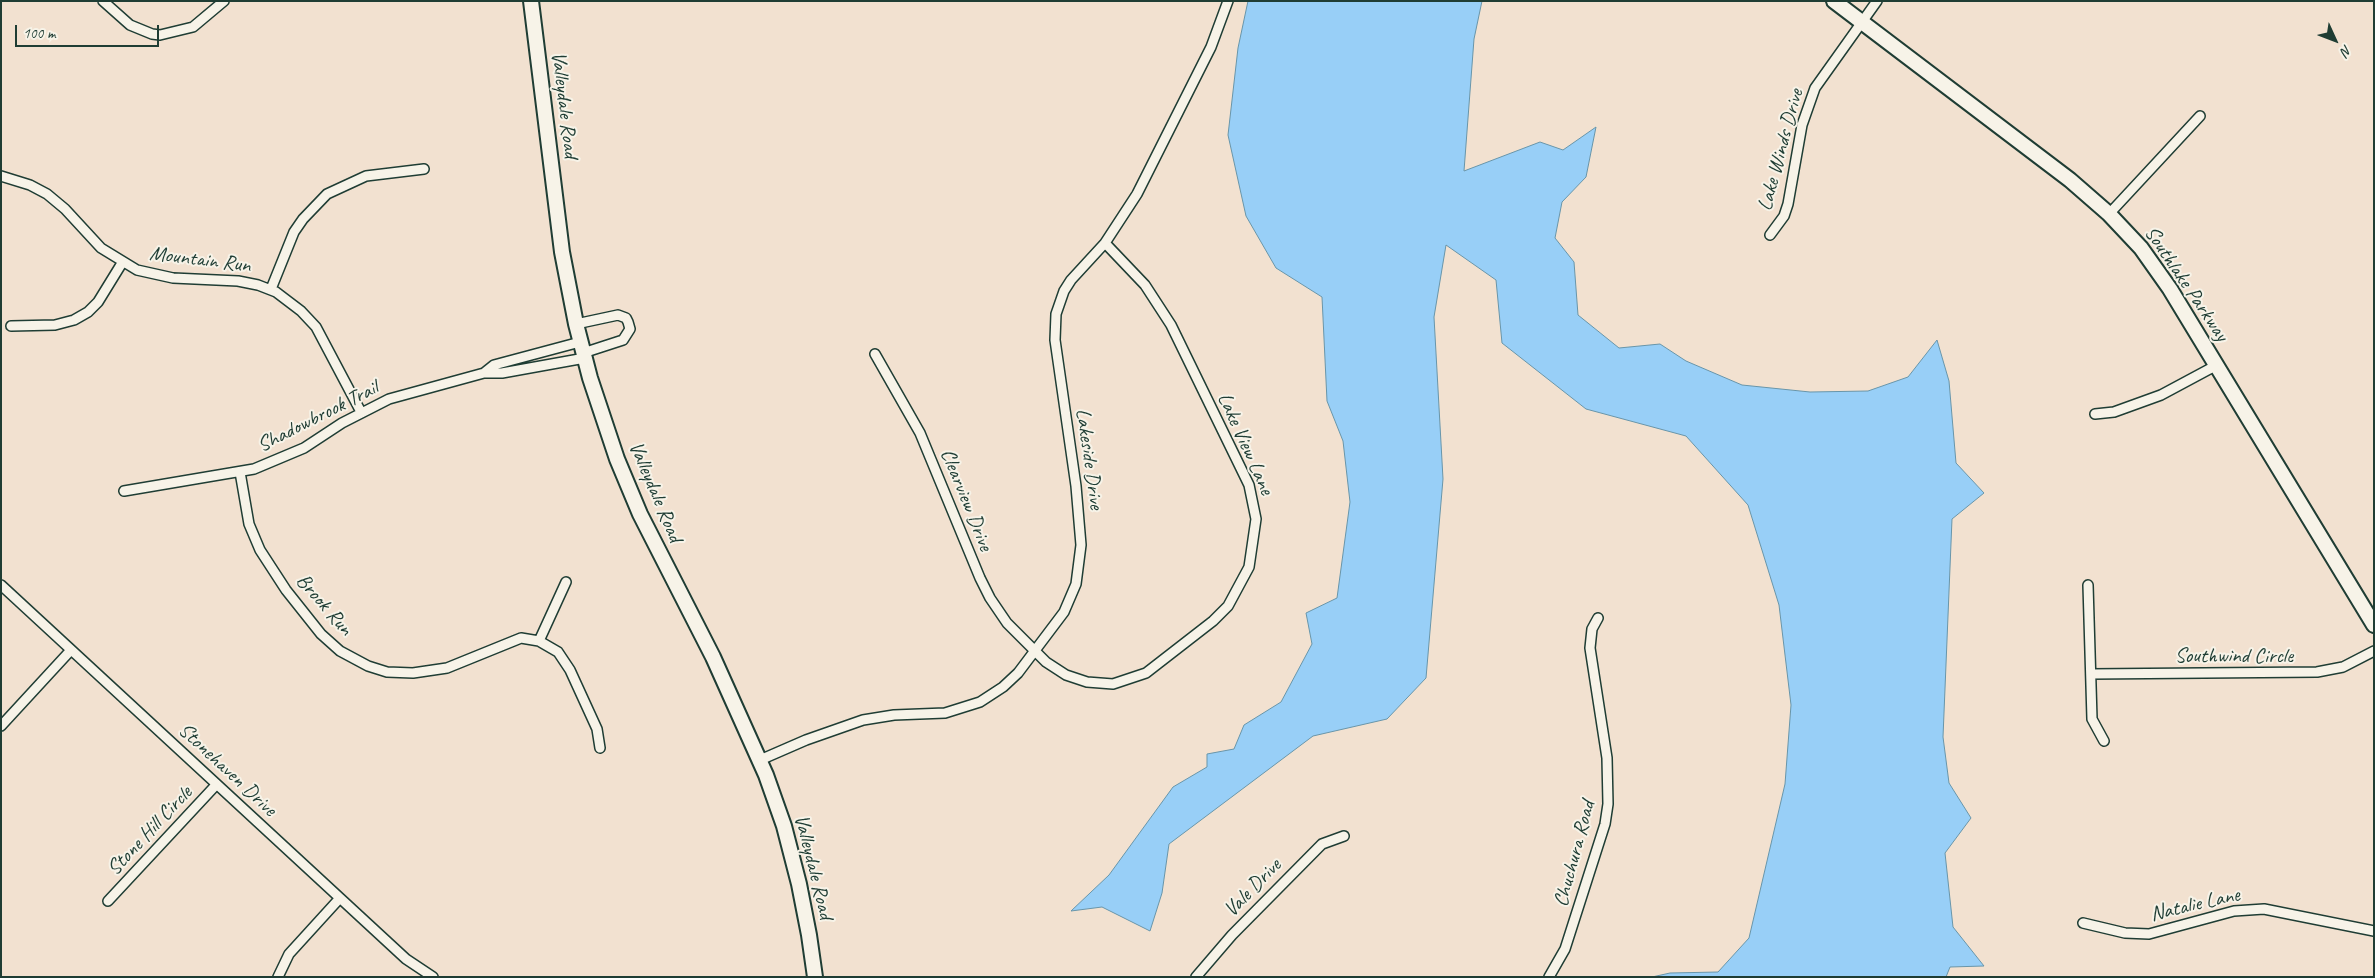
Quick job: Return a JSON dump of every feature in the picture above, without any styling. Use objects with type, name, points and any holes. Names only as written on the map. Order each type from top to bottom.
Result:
[{"type":"main road","name":"Valleydale Road","points":[[530,1],[562,252],[583,351],[617,459],[640,514],[713,657],[760,760],[791,850],[809,935],[815,977]]},
{"type":"main road","name":"Southlake Parkway","points":[[1834,1],[1861,24],[2070,180],[2109,214],[2156,268],[2217,365],[2374,625]]},
{"type":"street","points":[[103,1],[130,25],[160,35],[193,27],[224,1]]},
{"type":"street","name":"Lakeside Drive","points":[[760,760],[806,740],[863,720],[894,715],[945,713],[967,708],[1003,687],[1036,652],[1059,619],[1074,593],[1081,558],[1076,486],[1055,340],[1056,314],[1064,290],[1105,243],[1144,181],[1220,28],[1228,1]]},
{"type":"street","name":"Lake Winds Drive","points":[[1770,235],[1784,216],[1788,204],[1802,125],[1811,98],[1823,74],[1877,1]]},
{"type":"street","points":[[2109,214],[2200,116]]},
{"type":"street","points":[[271,289],[294,232],[303,219],[327,194],[366,176],[424,169]]},
{"type":"street","name":"Mountain Run","points":[[1,176],[30,185],[48,194],[65,209],[101,248],[122,263],[137,270],[158,276],[238,281],[271,289],[301,311],[316,327],[361,412]]},
{"type":"street","name":"Lake View Lane","points":[[1036,652],[1056,669],[1087,682],[1113,684],[1146,673],[1213,621],[1228,606],[1243,580],[1252,556],[1256,519],[1252,498],[1222,427],[1158,302],[1127,265],[1105,243]]},
{"type":"street","points":[[11,326],[55,325],[74,320],[88,312],[98,302],[122,263]]},
{"type":"street","points":[[484,374],[494,365],[583,351],[623,340],[630,329],[626,318],[618,315],[576,324]]},
{"type":"street","name":"Shadowbrook Trail","points":[[124,491],[203,476],[240,472],[262,466],[304,448],[361,412],[389,399],[484,374],[502,373],[583,351]]},
{"type":"street","name":"Clearview Drive","points":[[875,354],[920,433],[972,560],[990,598],[1008,623],[1036,652]]},
{"type":"street","points":[[2095,414],[2114,412],[2161,395],[2217,365]]},
{"type":"street","name":"Brook Run","points":[[240,472],[249,524],[266,560],[321,634],[349,658],[387,672],[413,673],[447,668],[521,638],[538,641]]},
{"type":"street","points":[[566,582],[538,641],[558,652],[566,664],[597,730],[600,748]]},
{"type":"street","name":"Stonehaven Drive","points":[[1,585],[406,959],[432,977]]},
{"type":"street","points":[[2088,585],[2092,719],[2104,740]]},
{"type":"street","name":"Chuchura Road","points":[[1550,977],[1566,949],[1602,836],[1608,804],[1607,758],[1590,648],[1592,628],[1598,618]]},
{"type":"street","points":[[1,726],[71,650]]},
{"type":"street","name":"Southwind Circle","points":[[2091,674],[2317,672],[2344,667],[2374,651]]},
{"type":"street","name":"Stone Hill Circle","points":[[108,901],[216,784]]},
{"type":"street","name":"Vale Drive","points":[[1196,977],[1232,935],[1322,844],[1344,836]]},
{"type":"street","points":[[278,977],[289,954],[340,898]]},
{"type":"street","name":"Natalie Lane","points":[[2083,923],[2126,934],[2149,934],[2234,911],[2264,909],[2374,931]]},
{"type":"water","points":[[1248,1],[1482,1],[1474,39],[1464,171],[1540,142],[1563,150],[1596,127],[1586,177],[1562,202],[1555,238],[1574,262],[1578,315],[1619,348],[1660,344],[1686,361],[1742,385],[1810,392],[1868,391],[1908,377],[1937,340],[1949,381],[1956,463],[1984,493],[1952,519],[1943,737],[1949,783],[1971,818],[1945,853],[1953,927],[1984,966],[1950,967],[1946,977],[1652,977],[1670,973],[1718,972],[1749,938],[1785,784],[1791,705],[1779,605],[1748,505],[1686,436],[1586,409],[1502,343],[1496,280],[1446,245],[1434,317],[1443,479],[1426,678],[1387,719],[1313,736],[1169,844],[1162,893],[1150,931],[1102,907],[1071,911],[1109,875],[1173,787],[1207,767],[1207,754],[1234,749],[1244,725],[1281,702],[1312,644],[1306,613],[1337,598],[1350,502],[1343,441],[1327,401],[1322,297],[1276,268],[1246,216],[1228,135],[1238,48]]}]
